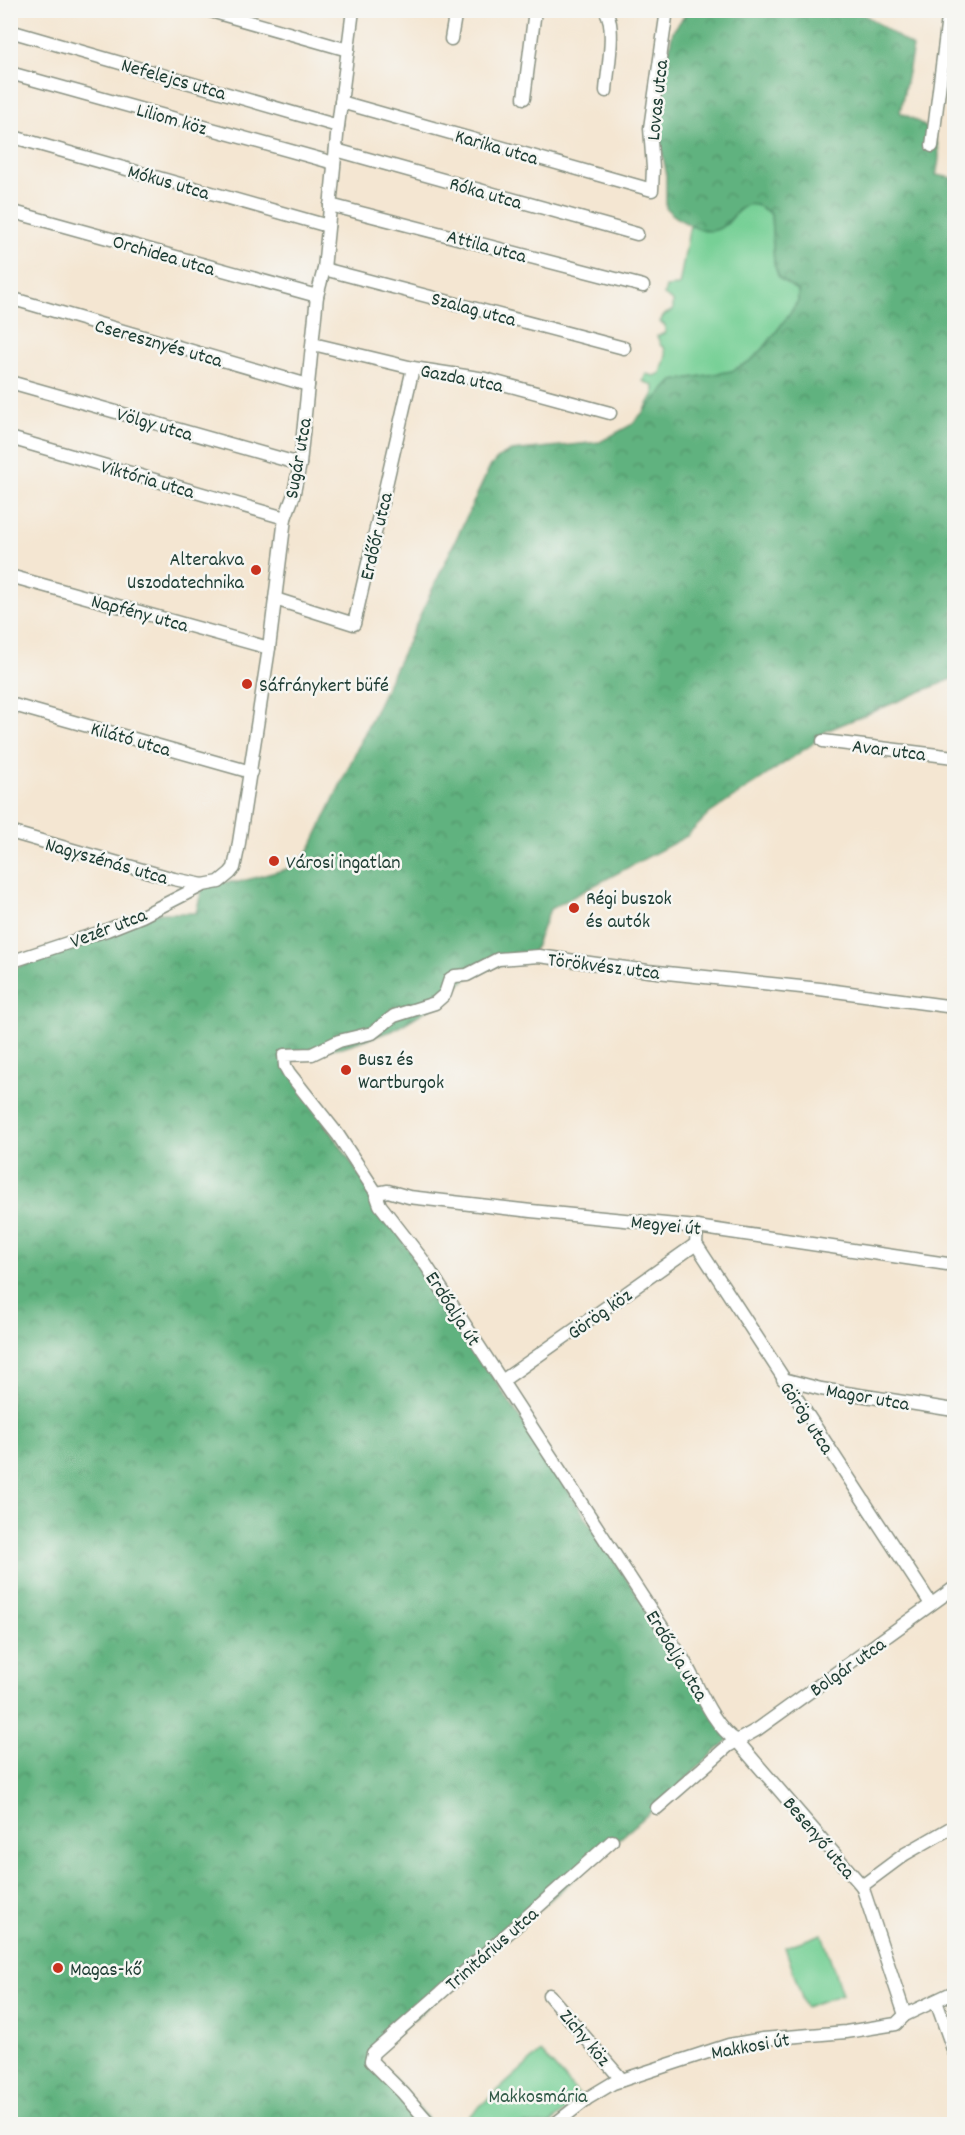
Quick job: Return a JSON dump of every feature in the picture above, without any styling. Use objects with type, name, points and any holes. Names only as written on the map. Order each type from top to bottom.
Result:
[{"type":"street","points":[[207,10],[348,50]]},
{"type":"street","name":"Sugár utca","points":[[203,885],[219,882],[234,868],[251,772],[285,518],[294,497],[300,464],[317,296],[324,269],[338,126],[353,10]]},
{"type":"street","points":[[451,39],[456,10]]},
{"type":"street","points":[[524,98],[535,10]]},
{"type":"street","points":[[605,10],[611,29],[606,91]]},
{"type":"street","name":"Lovas utca","points":[[652,190],[650,128],[667,10]]},
{"type":"street","points":[[932,146],[950,10]]},
{"type":"street","name":"Nefelejcs utca","points":[[10,31],[338,126]]},
{"type":"street","name":"Liliom köz","points":[[10,73],[335,157]]},
{"type":"street","name":"Karika utca","points":[[341,102],[652,190]]},
{"type":"street","name":"Mókus utca","points":[[10,136],[328,226]]},
{"type":"street","name":"Róka utca","points":[[335,157],[637,234]]},
{"type":"street","name":"Attila utca","points":[[330,205],[643,286]]},
{"type":"street","name":"Orchidea utca","points":[[10,211],[317,296]]},
{"type":"street","name":"Szalag utca","points":[[324,269],[624,348]]},
{"type":"street","name":"Cseresznyés utca","points":[[10,298],[309,385]]},
{"type":"street","name":"Gazda utca","points":[[313,344],[413,368],[485,379],[610,413]]},
{"type":"street","name":"Erdőőr utca","points":[[275,599],[354,624],[413,368]]},
{"type":"street","name":"Völgy utca","points":[[10,382],[300,464]]},
{"type":"street","name":"Viktória utca","points":[[10,438],[285,518]]},
{"type":"street","name":"Napfény utca","points":[[10,576],[269,648]]},
{"type":"street","name":"Kilátó utca","points":[[10,704],[251,772]]},
{"type":"street","name":"Avar utca","points":[[823,741],[954,757]]},
{"type":"street","name":"Nagyszénás utca","points":[[10,832],[174,879],[203,885]]},
{"type":"street","name":"Vezér utca","points":[[10,962],[73,942],[142,916],[203,885]]},
{"type":"street","points":[[10,954],[24,958]]},
{"type":"street","name":"Törökvész utca","points":[[284,1055],[312,1054],[336,1042],[372,1033],[394,1016],[435,1003],[445,994],[453,977],[469,975],[498,959],[539,957],[820,989],[954,1007]]},
{"type":"street","name":"Erdőalja út","points":[[284,1055],[285,1066],[289,1073],[338,1135],[377,1193],[380,1205],[422,1259],[622,1566]]},
{"type":"street","name":"Megyei út","points":[[377,1193],[388,1191],[409,1197],[697,1227],[954,1265]]},
{"type":"street","points":[[696,1244],[697,1227]]},
{"type":"street","name":"Görög köz","points":[[502,1382],[696,1244]]},
{"type":"street","name":"Görög utca","points":[[696,1244],[931,1604]]},
{"type":"street","name":"Magor utca","points":[[783,1378],[821,1389],[954,1410]]},
{"type":"street","name":"Erdőalja utca","points":[[622,1566],[683,1659],[718,1722],[737,1741]]},
{"type":"street","name":"Bolgár utca","points":[[737,1741],[786,1710],[954,1588]]},
{"type":"street","points":[[657,1808],[724,1749],[737,1741]]},
{"type":"street","name":"Besenyő utca","points":[[737,1741],[861,1886],[905,2015]]},
{"type":"street","points":[[861,1886],[905,1854],[954,1826]]},
{"type":"street","name":"Trinitárius utca","points":[[430,2124],[371,2061],[371,2056],[612,1841]]},
{"type":"street","name":"Makkosi út","points":[[555,2124],[593,2095],[622,2080],[729,2045],[896,2024],[905,2015],[954,1992]]},
{"type":"street","name":"Zichy köz","points":[[549,1995],[622,2080]]},
{"type":"street","points":[[936,2001],[954,2052]]},
{"type":"green space","points":[[689,10],[859,11],[913,47],[900,112],[920,123],[933,135],[939,151],[936,175],[954,177],[954,678],[826,731],[811,745],[709,814],[687,836],[550,909],[531,958],[480,969],[427,1010],[392,1031],[342,1047],[284,1056],[304,1091],[731,1737],[656,1807],[374,2054],[432,2124],[11,2124],[10,970],[158,913],[196,913],[203,885],[239,882],[298,866],[311,847],[490,467],[498,458],[511,451],[600,442],[631,425],[673,381],[732,371],[750,361],[763,349],[789,315],[798,301],[798,291],[779,278],[774,263],[771,214],[758,206],[748,205],[740,209],[718,229],[707,231],[692,226],[666,208],[666,171],[655,117],[673,31]]},
{"type":"green space","points":[[749,203],[754,203],[771,214],[774,263],[779,278],[798,291],[798,301],[763,349],[750,361],[732,371],[673,381],[643,413],[654,394],[654,386],[643,381],[646,374],[655,376],[661,373],[666,356],[664,347],[661,346],[657,336],[665,333],[665,325],[660,322],[664,315],[673,310],[673,301],[664,295],[666,287],[679,286],[690,225],[705,231],[727,224]]},
{"type":"green space","points":[[822,1934],[842,1994],[805,2007],[785,1947]]},
{"type":"green space","name":"Makkosmária","points":[[541,2052],[581,2097],[550,2124],[460,2124]]},
{"type":"place","name":"Alterakva Uszodatechnika","points":[[256,570]]},
{"type":"place","name":"Sáfránykert büfé","points":[[247,684]]},
{"type":"place","name":"Városi ingatlan","points":[[274,861]]},
{"type":"place","name":"Régi buszok és autók","points":[[574,908]]},
{"type":"place","name":"Busz és Wartburgok","points":[[346,1070]]},
{"type":"place","name":"Magas-kő","points":[[58,1968]]}]
